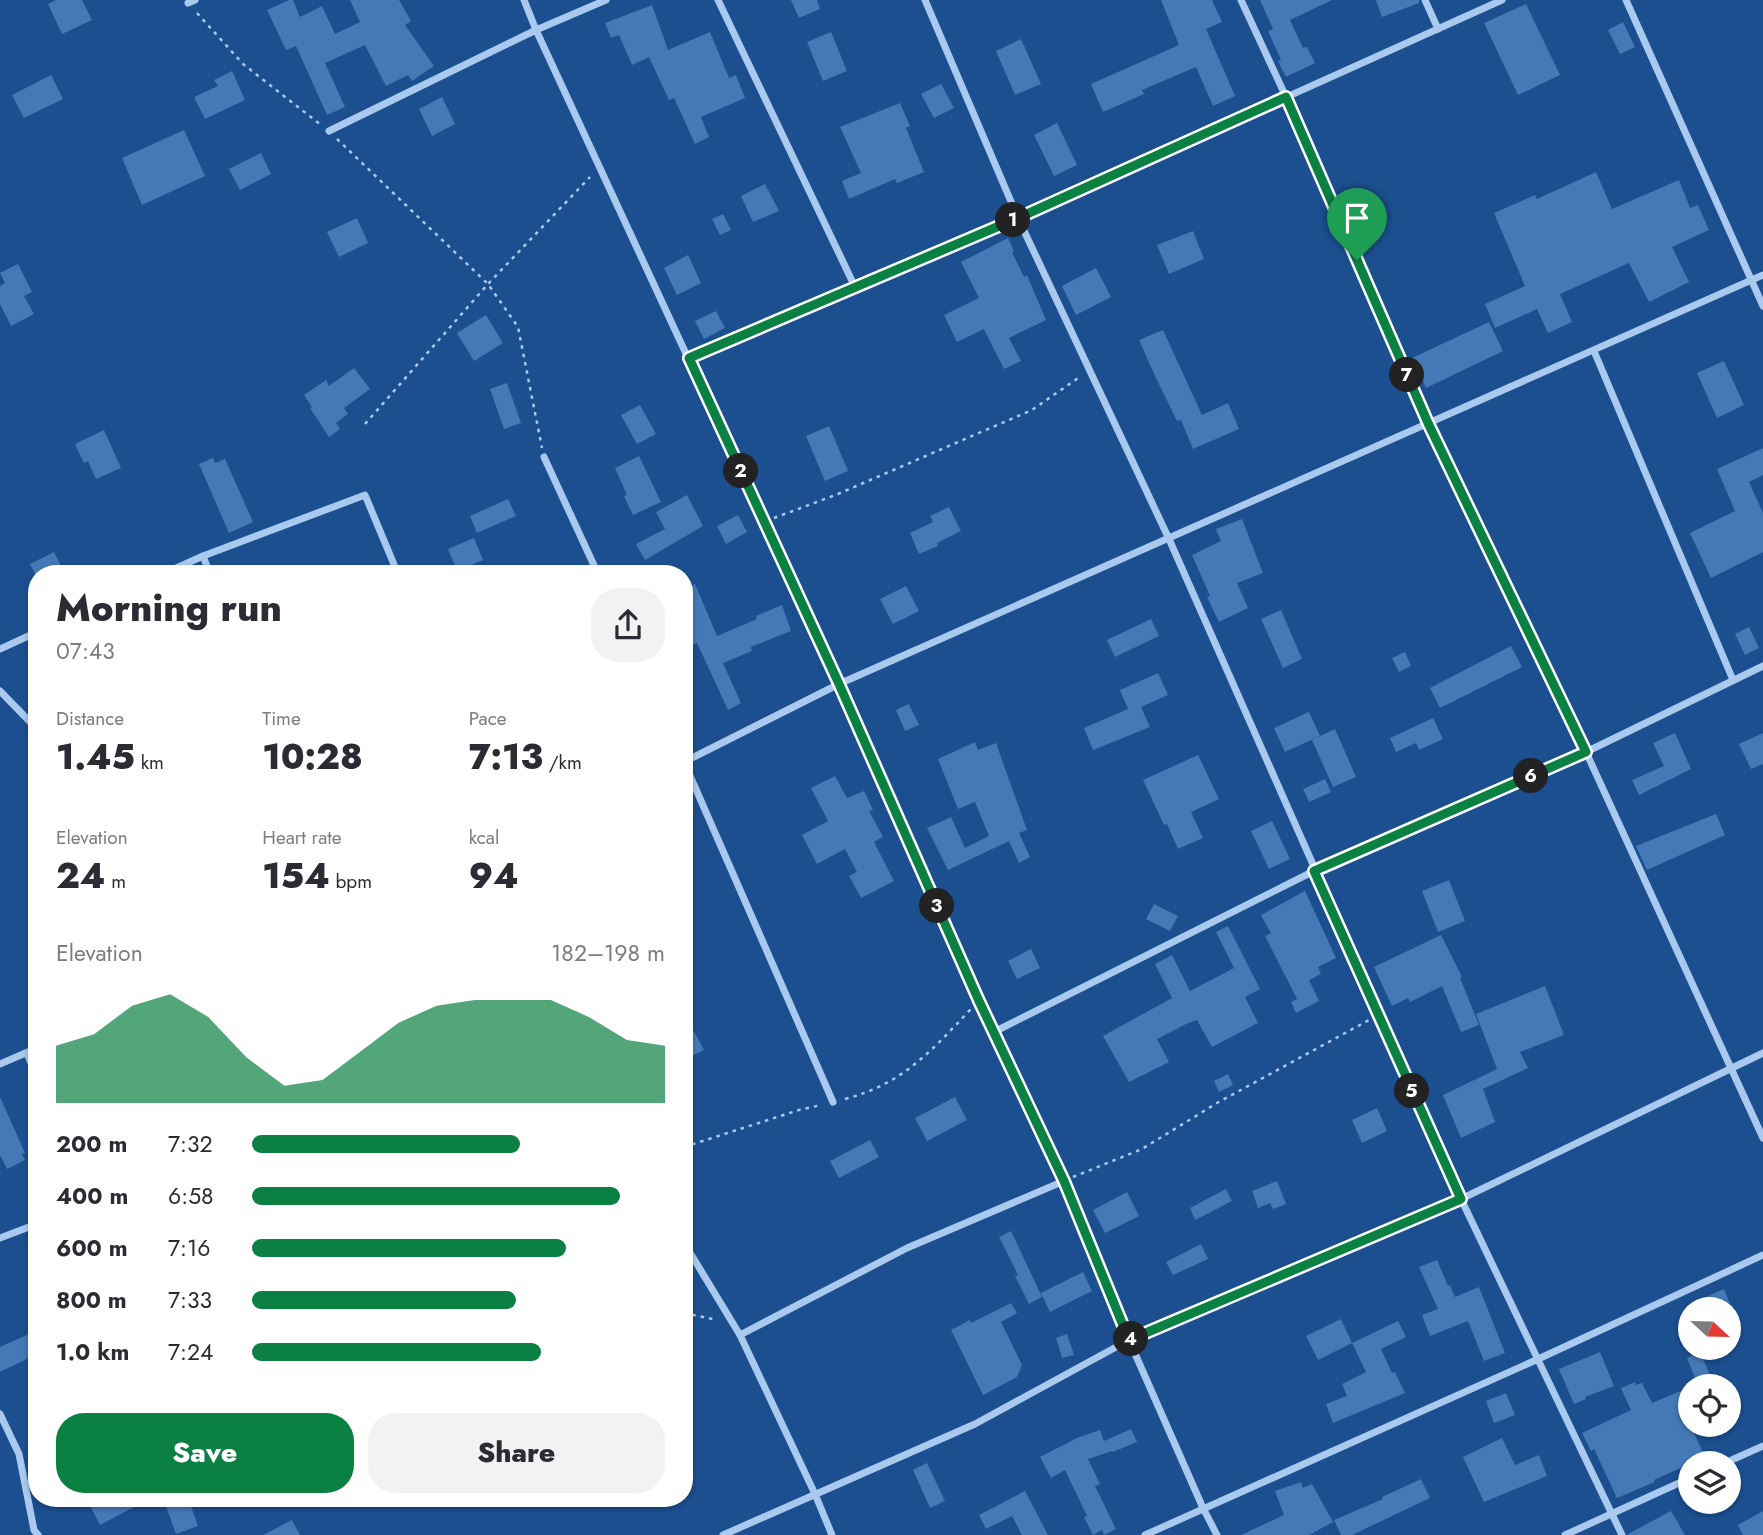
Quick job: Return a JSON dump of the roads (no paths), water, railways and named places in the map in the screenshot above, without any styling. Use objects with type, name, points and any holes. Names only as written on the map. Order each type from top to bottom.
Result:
[{"type":"street","points":[[524,0],[1064,1181],[1129,1340],[1217,1535]]},
{"type":"street","points":[[329,131],[536,30],[606,0]]},
{"type":"street","points":[[718,0],[855,287]]},
{"type":"street","points":[[925,0],[1018,218],[1168,539],[1461,1199],[1622,1535]]},
{"type":"street","points":[[1241,0],[1428,423],[1586,752],[1763,1138]]},
{"type":"street","points":[[1425,0],[1438,29]]},
{"type":"street","points":[[689,358],[1018,218],[1502,0]]},
{"type":"street","points":[[1626,0],[1763,306]]},
{"type":"street","points":[[693,757],[839,684],[1763,275]]},
{"type":"street","points":[[1594,351],[1733,680]]},
{"type":"street","points":[[544,457],[594,565]]},
{"type":"street","points":[[183,565],[365,495],[394,565]]},
{"type":"street","points":[[203,556],[206,565]]},
{"type":"street","points":[[0,649],[28,636]]},
{"type":"street","points":[[994,1032],[1314,871],[1586,752],[1763,666]]},
{"type":"street","points":[[0,691],[28,720]]},
{"type":"street","points":[[693,783],[833,1102]]},
{"type":"street","points":[[0,1065],[27,1053]]},
{"type":"street","points":[[723,1535],[975,1424],[1129,1340],[1461,1199],[1763,1053]]},
{"type":"street","points":[[740,1335],[907,1248],[1064,1181]]},
{"type":"street","points":[[0,1238],[28,1227]]},
{"type":"street","points":[[1145,1535],[1763,1255]]},
{"type":"street","points":[[693,1258],[740,1335],[832,1535]]},
{"type":"street","points":[[0,1415],[19,1454],[28,1500]]},
{"type":"street","points":[[1741,1456],[1763,1446]]},
{"type":"street","points":[[1565,1535],[1678,1483]]},
{"type":"street","points":[[29,1507],[34,1530],[38,1535]]}]
